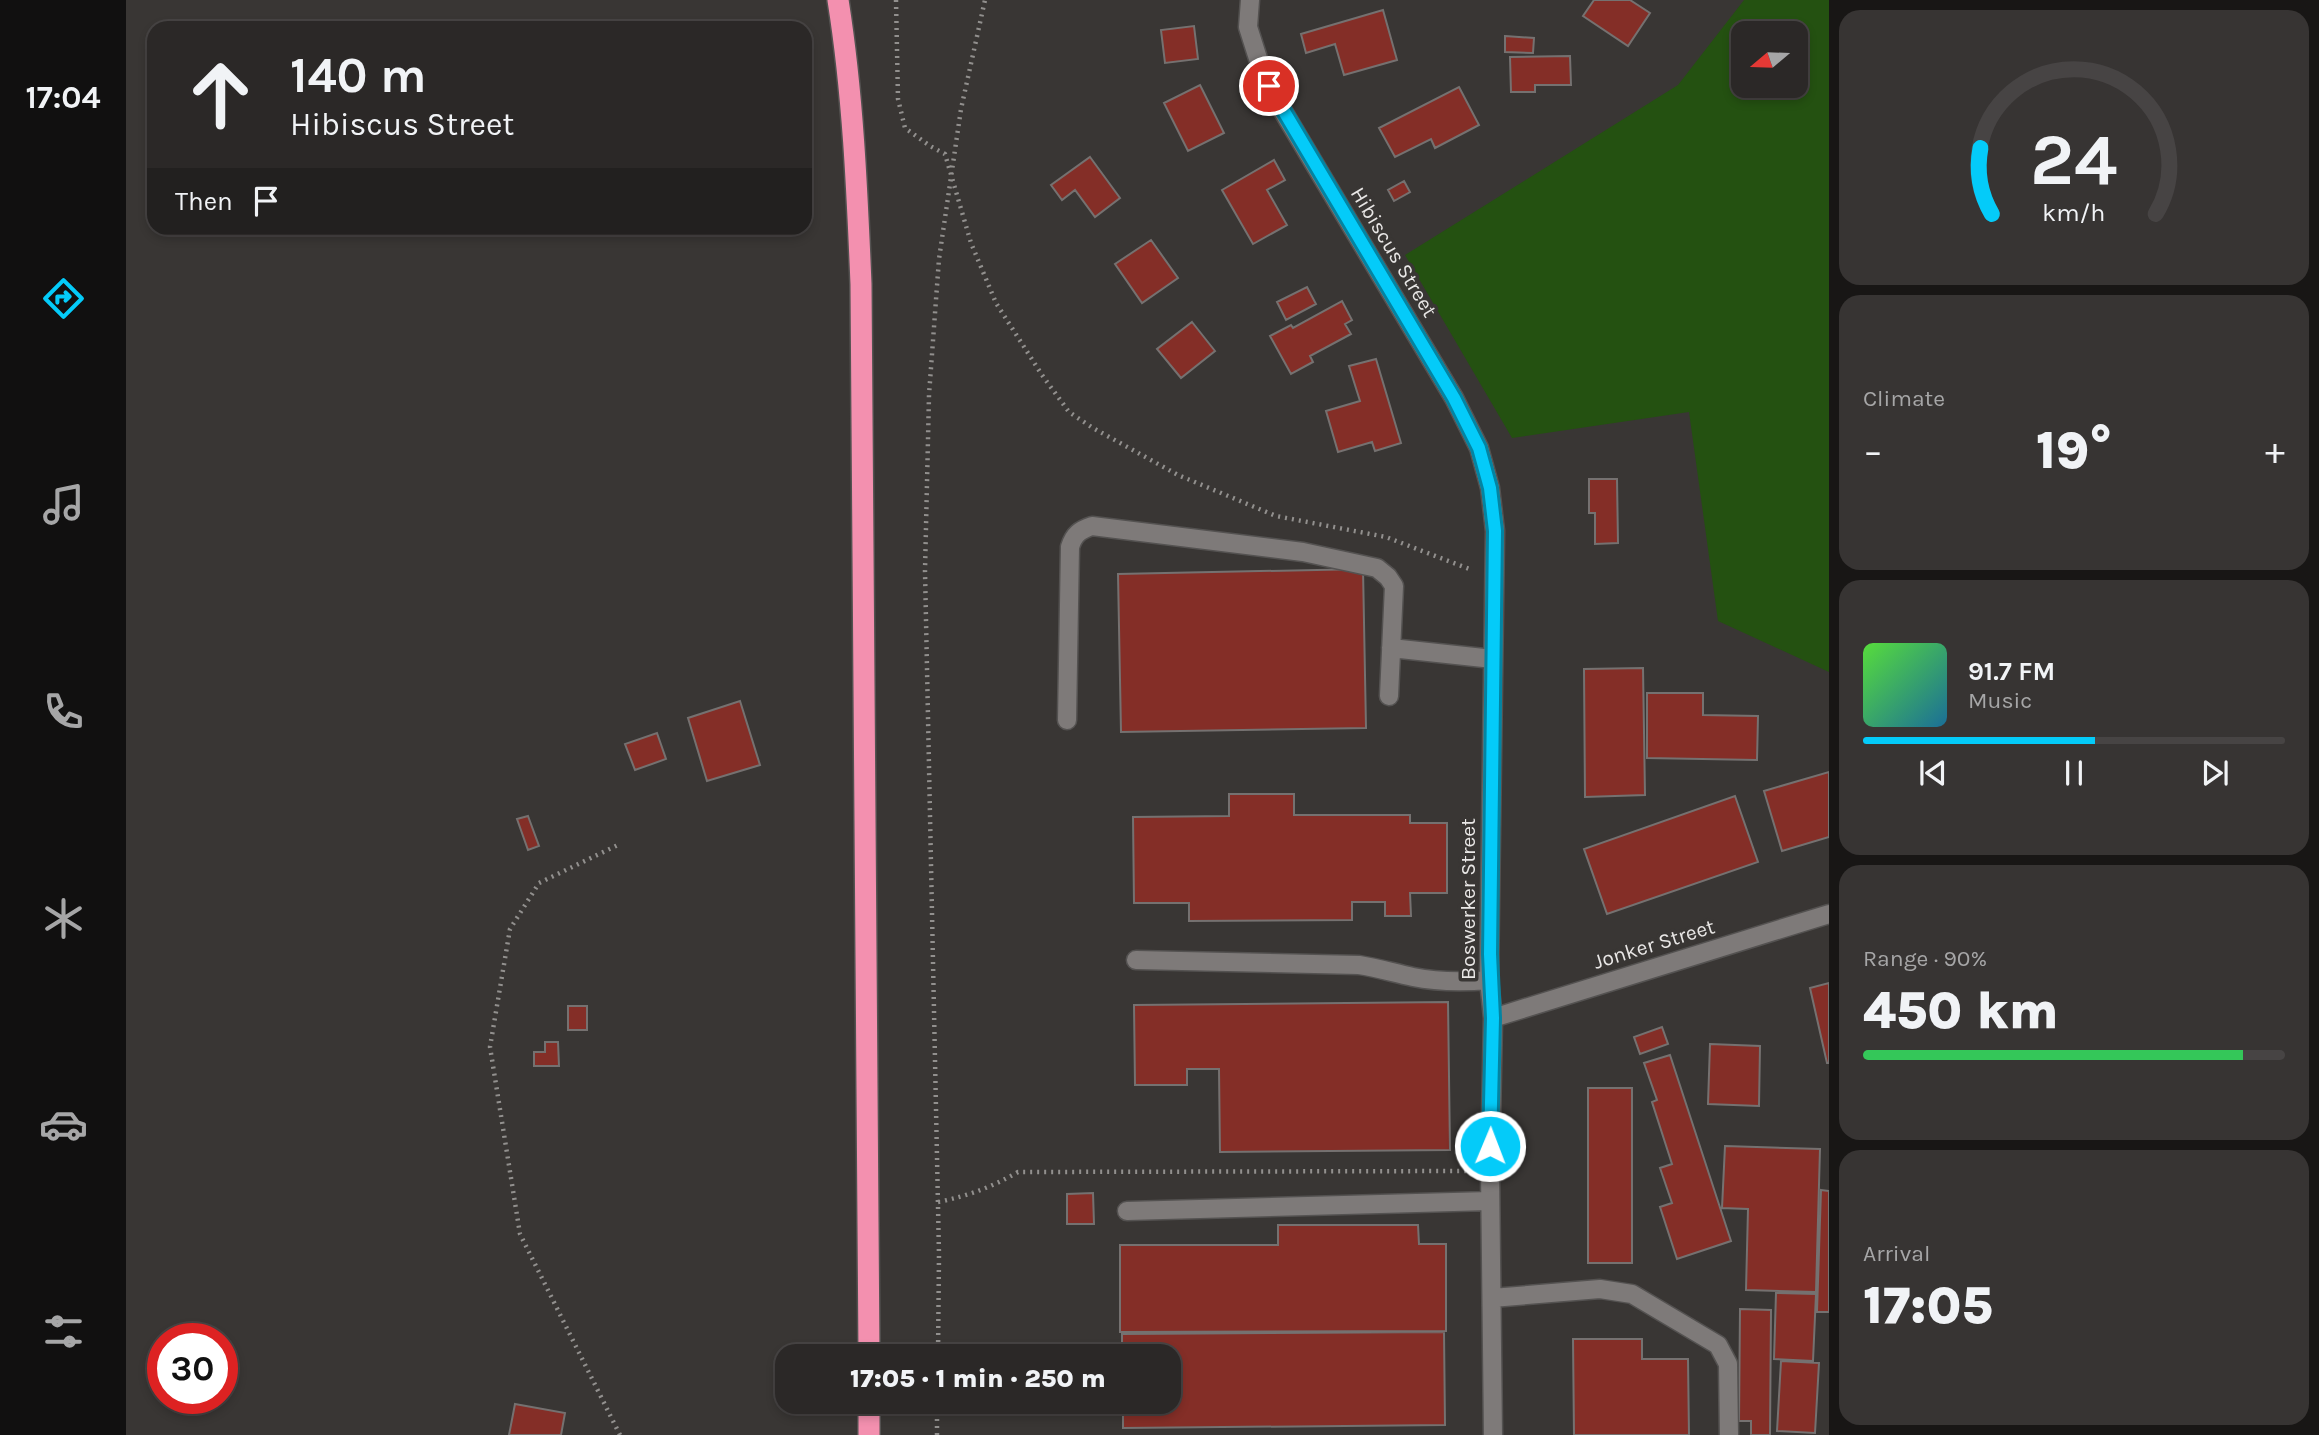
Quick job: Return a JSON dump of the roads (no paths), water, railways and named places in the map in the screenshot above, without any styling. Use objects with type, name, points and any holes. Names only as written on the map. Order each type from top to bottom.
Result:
[{"type":"highway","points":[[838,0],[855,160],[862,284],[869,1344]]},
{"type":"highway","points":[[869,1414],[869,1435]]},
{"type":"street","name":"Hibiscus Street","points":[[1250,0],[1248,27],[1261,68],[1278,103],[1454,398],[1479,448],[1490,488],[1495,531]]},
{"type":"street","points":[[1067,720],[1070,547],[1073,537],[1080,530],[1092,526],[1303,552],[1377,568],[1394,586],[1389,696]]},
{"type":"street","name":"Boswerker Street","points":[[1493,1435],[1490,1171],[1493,1018],[1489,981],[1495,531]]},
{"type":"street","points":[[1391,648],[1493,659]]},
{"type":"street","name":"Jonker Street","points":[[1493,1018],[1829,914]]},
{"type":"street","points":[[1136,960],[1359,965],[1413,977],[1489,981]]},
{"type":"street","points":[[1127,1211],[1490,1201]]},
{"type":"street","points":[[1492,1298],[1600,1289],[1632,1294],[1718,1345],[1726,1356],[1729,1435]]}]
